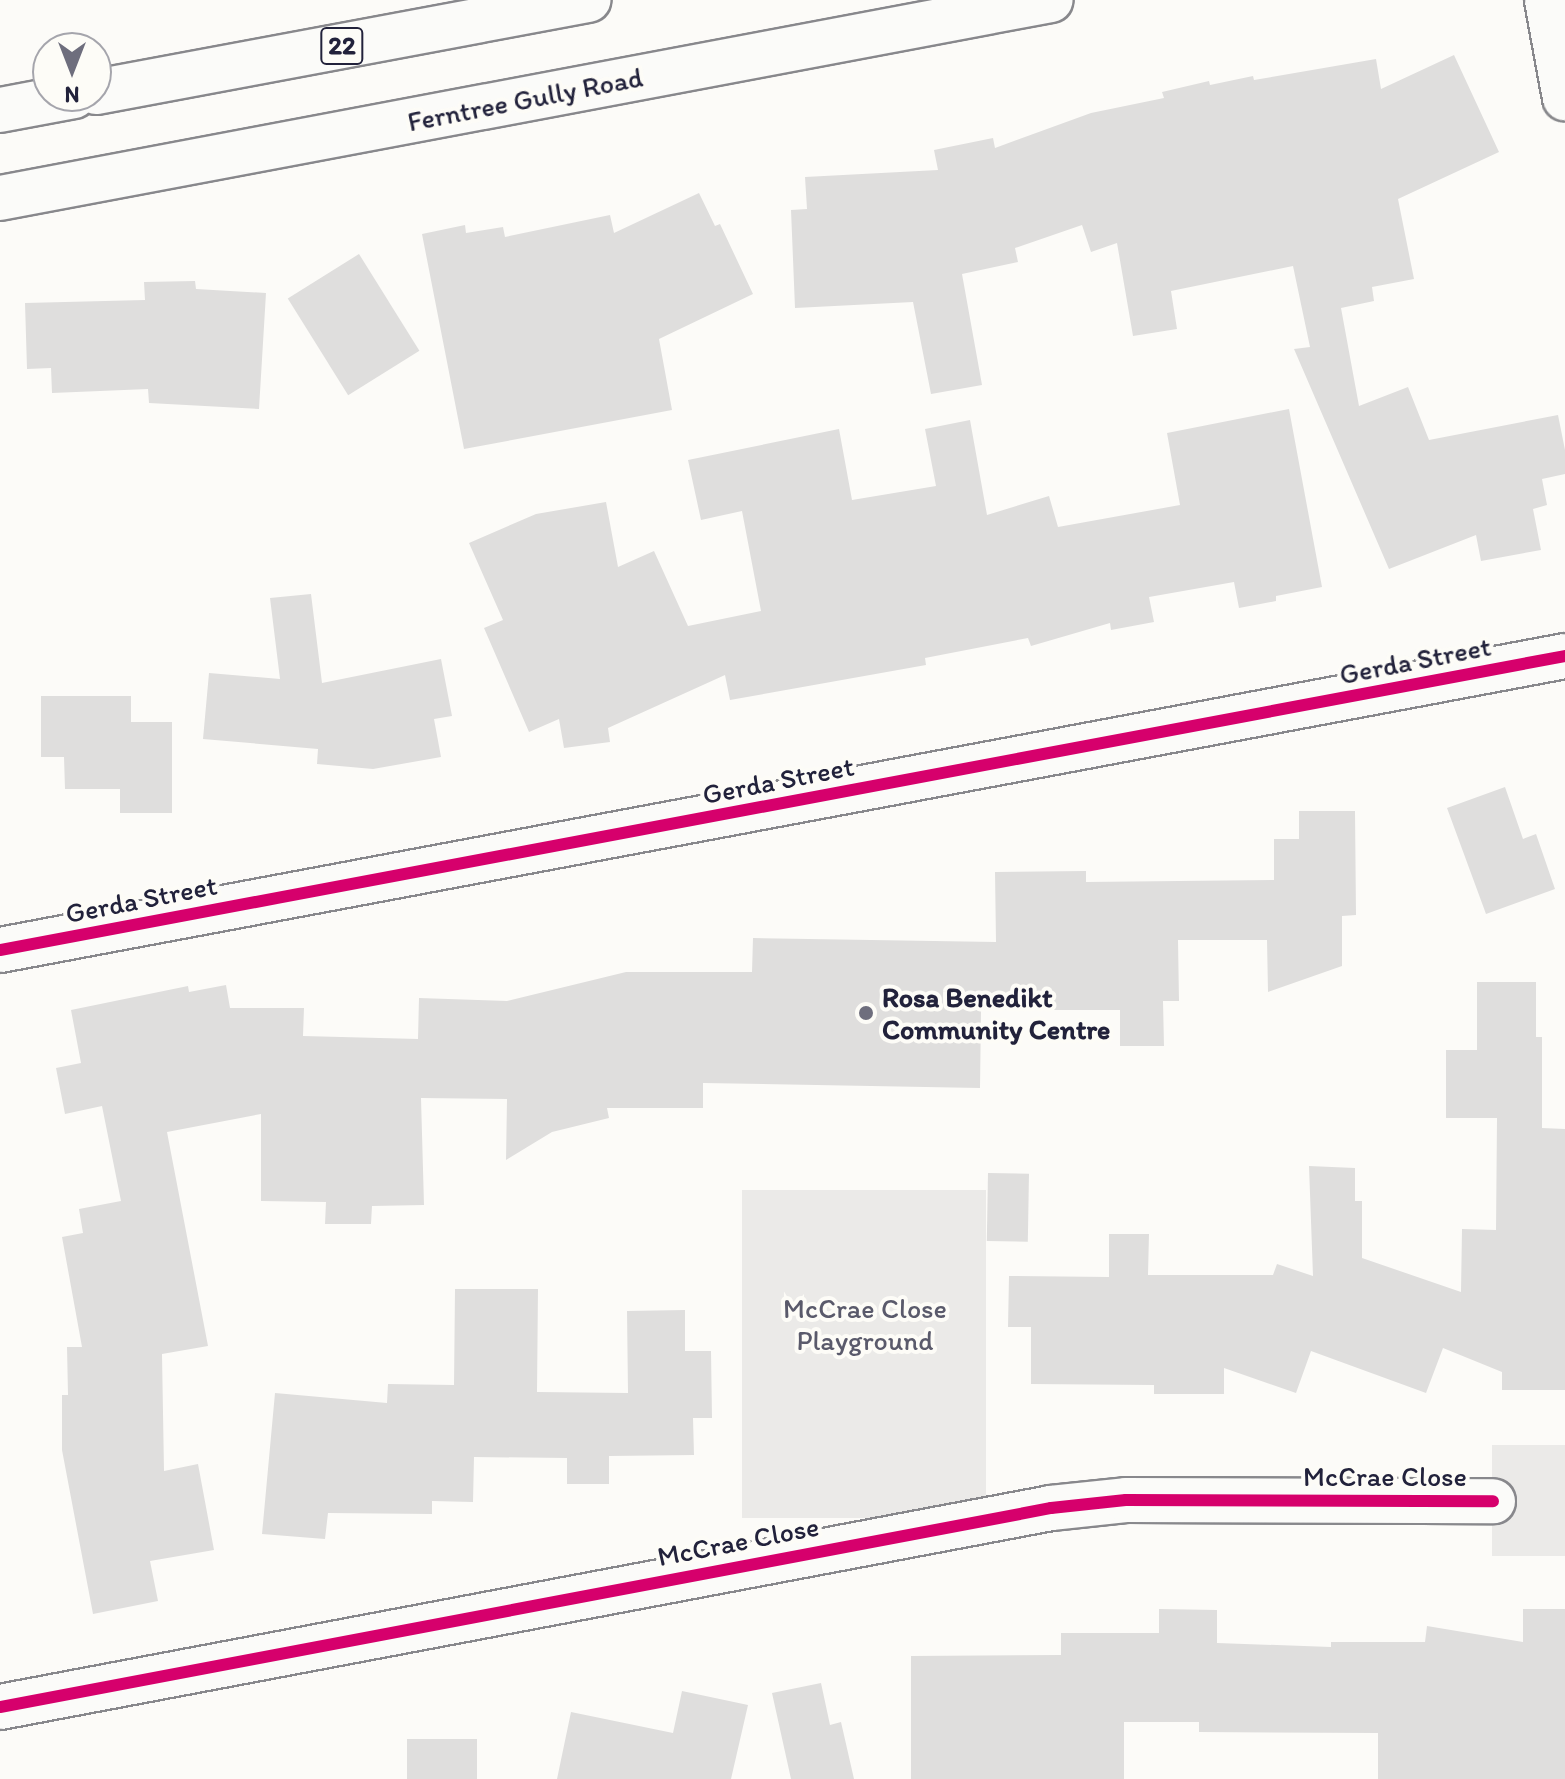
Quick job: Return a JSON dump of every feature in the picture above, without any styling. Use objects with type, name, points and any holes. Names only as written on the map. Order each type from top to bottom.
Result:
[{"type":"street","name":"22","points":[[112,89],[588,0]]},
{"type":"street","name":"Ferntree Gully Road","points":[[0,198],[1051,0]]},
{"type":"street","points":[[1547,0],[1565,98]]},
{"type":"street","points":[[0,87],[32,90]]},
{"type":"street","points":[[0,110],[32,104]]},
{"type":"street","name":"Gerda Street","points":[[0,950],[1565,656]]},
{"type":"street","name":"McCrae Close","points":[[0,1707],[1051,1508],[1126,1500],[1493,1501]]},
{"type":"green space","name":"McCrae Close Playground","points":[[742,1190],[986,1190],[986,1518],[742,1518]]},
{"type":"green space","points":[[1492,1445],[1565,1445],[1565,1556],[1492,1556]]},
{"type":"building","points":[[1454,55],[1499,152],[1398,199],[1414,279],[1372,287],[1374,301],[1341,308],[1359,406],[1408,387],[1429,440],[1558,415],[1565,450],[1565,474],[1542,479],[1547,505],[1533,509],[1541,550],[1481,561],[1476,535],[1389,569],[1294,349],[1310,347],[1293,266],[1171,291],[1177,329],[1133,336],[1117,243],[1091,252],[1082,225],[1015,248],[1018,262],[962,274],[982,385],[931,394],[913,302],[795,308],[791,210],[807,209],[805,177],[938,170],[934,150],[993,138],[995,148],[1091,113],[1164,98],[1162,92],[1209,81],[1210,85],[1253,76],[1254,80],[1376,59],[1381,89]]},
{"type":"building","points":[[699,193],[715,226],[720,224],[753,294],[659,339],[672,410],[464,449],[422,234],[465,225],[466,233],[503,227],[505,237],[610,215],[614,233]]},
{"type":"building","points":[[359,254],[419,351],[348,395],[288,299]]},
{"type":"building","points":[[195,281],[196,289],[266,293],[259,409],[149,403],[148,389],[52,393],[51,368],[27,369],[25,303],[145,300],[144,282]]},
{"type":"building","points":[[1289,409],[1322,587],[1276,596],[1276,601],[1239,608],[1234,582],[1149,597],[1154,622],[1111,630],[1110,623],[1031,646],[1028,638],[925,658],[926,665],[730,700],[725,675],[608,728],[610,742],[564,748],[559,719],[529,732],[484,628],[503,620],[469,543],[536,514],[606,502],[618,567],[654,551],[688,626],[761,611],[742,511],[701,520],[688,460],[839,429],[852,500],[936,486],[925,429],[970,420],[987,515],[1049,496],[1058,527],[1180,505],[1167,433]]},
{"type":"building","points":[[311,594],[322,683],[441,659],[452,716],[434,719],[441,757],[373,769],[317,764],[318,749],[203,739],[209,673],[280,679],[270,598]]},
{"type":"building","points":[[41,696],[131,696],[131,722],[172,722],[172,813],[120,813],[120,789],[65,789],[64,757],[41,757]]},
{"type":"building","points":[[1505,787],[1523,839],[1536,834],[1555,889],[1486,914],[1447,808]]},
{"type":"building","points":[[1299,811],[1355,811],[1356,915],[1342,916],[1342,966],[1268,992],[1267,940],[1178,940],[1179,1001],[1163,1001],[1164,1046],[1120,1046],[1120,1010],[981,1010],[980,1088],[703,1083],[703,1108],[607,1108],[609,1118],[552,1132],[506,1160],[507,1099],[421,1098],[424,1205],[372,1206],[371,1224],[325,1224],[326,1202],[261,1201],[261,1114],[167,1132],[208,1346],[162,1354],[164,1471],[198,1464],[214,1550],[150,1561],[158,1601],[93,1614],[62,1450],[62,1395],[68,1395],[67,1347],[82,1347],[62,1237],[83,1233],[79,1209],[121,1201],[102,1106],[65,1114],[56,1068],[81,1063],[71,1010],[188,986],[189,992],[226,985],[230,1008],[304,1008],[303,1036],[418,1039],[419,998],[507,1001],[626,972],[752,972],[753,938],[996,942],[995,872],[1086,871],[1086,882],[1274,880],[1274,839],[1299,839]]},
{"type":"building","points":[[1477,982],[1536,982],[1536,1037],[1542,1037],[1542,1128],[1565,1129],[1565,1390],[1502,1390],[1502,1372],[1443,1348],[1426,1393],[1311,1351],[1296,1393],[1224,1368],[1224,1394],[1154,1394],[1154,1385],[1031,1384],[1031,1327],[1008,1327],[1009,1276],[1109,1277],[1109,1234],[1149,1234],[1148,1275],[1273,1275],[1277,1264],[1313,1276],[1309,1166],[1355,1168],[1355,1201],[1362,1201],[1362,1258],[1461,1292],[1462,1229],[1496,1230],[1497,1118],[1446,1118],[1446,1050],[1477,1050]]},
{"type":"building","points":[[988,1173],[1029,1174],[1028,1242],[987,1241]]},
{"type":"building","points":[[455,1289],[538,1289],[537,1392],[628,1393],[627,1311],[685,1310],[685,1351],[711,1351],[712,1418],[693,1418],[694,1455],[609,1456],[609,1484],[567,1484],[567,1458],[474,1457],[473,1502],[432,1501],[432,1514],[328,1513],[325,1539],[262,1534],[275,1393],[387,1403],[388,1384],[454,1385]]},
{"type":"building","points":[[1159,1609],[1217,1610],[1217,1643],[1331,1647],[1331,1642],[1425,1642],[1427,1626],[1523,1642],[1523,1609],[1565,1609],[1565,1779],[1378,1779],[1378,1733],[1199,1732],[1199,1722],[1124,1722],[1124,1779],[911,1779],[911,1656],[1061,1655],[1061,1633],[1159,1633]]},
{"type":"building","points":[[821,1683],[830,1725],[841,1722],[854,1779],[791,1779],[772,1693]]},
{"type":"building","points":[[682,1691],[748,1705],[731,1779],[557,1779],[571,1712],[673,1733]]},
{"type":"building","points":[[407,1739],[477,1739],[477,1779],[407,1779]]},
{"type":"cycle path","points":[[0,950],[1565,656]]},
{"type":"cycle path","points":[[0,1707],[1051,1508],[1126,1500],[1493,1501]]},
{"type":"place","name":"Rosa Benedikt Community Centre","points":[[866,1013]]}]
